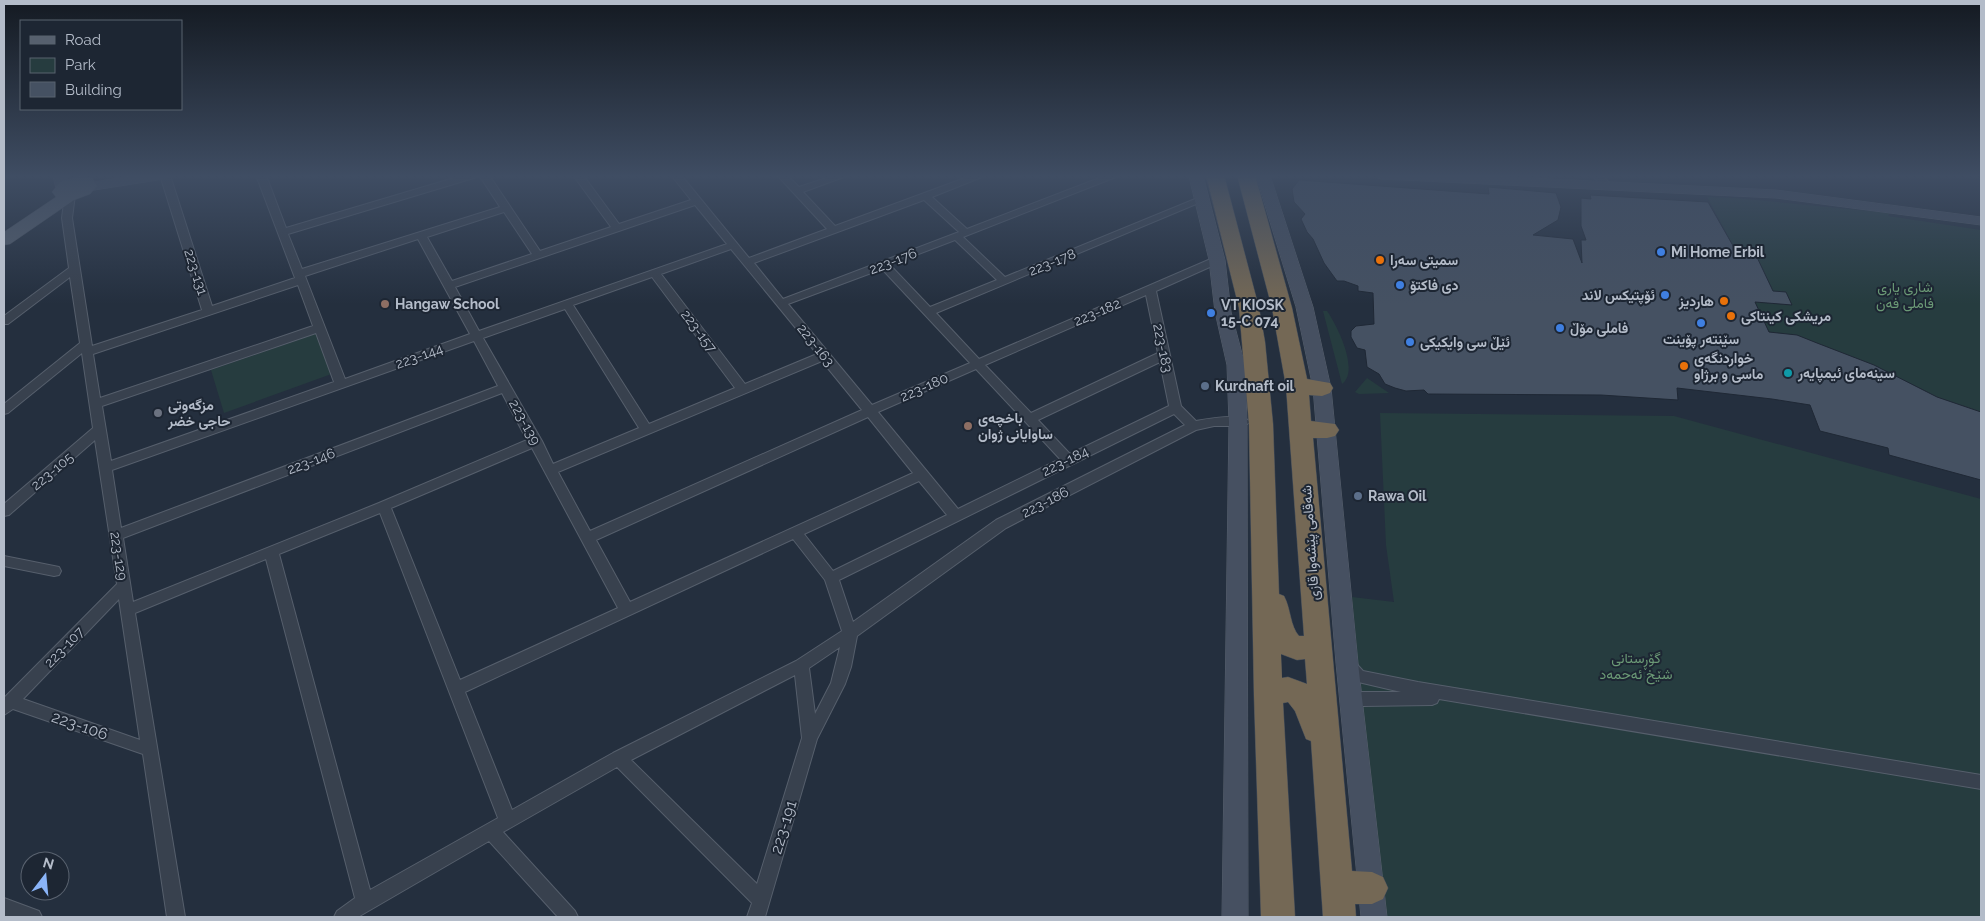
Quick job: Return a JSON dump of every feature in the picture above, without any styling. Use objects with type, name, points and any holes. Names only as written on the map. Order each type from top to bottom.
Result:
[{"type":"highway","points":[[1220,218],[1249,308],[1254,342],[1250,423],[1264,561],[1278,917]]},
{"type":"highway","name":"شەقامی پێشەوا قازی","points":[[1264,218],[1282,308],[1310,387],[1301,428],[1317,642],[1340,902]]},
{"type":"highway","points":[[1301,428],[1326,430]]},
{"type":"highway","points":[[1264,561],[1281,630],[1286,642],[1294,648],[1302,649],[1317,642]]},
{"type":"highway","points":[[1268,696],[1285,690],[1295,691],[1302,696],[1309,706],[1329,778]]},
{"type":"highway","points":[[1340,902],[1373,903]]},
{"type":"main road","points":[[4,228],[20,218]]},
{"type":"main road","points":[[4,240],[32,218]]},
{"type":"street","name":"223-129","points":[[67,218],[176,917]]},
{"type":"street","name":"223-131","points":[[178,218],[208,312]]},
{"type":"street","points":[[278,218],[341,384]]},
{"type":"street","points":[[283,232],[330,218]]},
{"type":"street","points":[[4,410],[86,348],[208,312],[300,277],[475,218]]},
{"type":"street","points":[[513,218],[538,255]]},
{"type":"street","points":[[610,218],[617,228]]},
{"type":"street","points":[[450,285],[647,218]]},
{"type":"street","name":"223-163","points":[[711,218],[956,515]]},
{"type":"street","points":[[822,218],[833,230]]},
{"type":"street","points":[[748,262],[866,218]]},
{"type":"street","points":[[946,218],[1004,281]]},
{"type":"street","name":"223-176","points":[[782,303],[1005,218]]},
{"type":"street","name":"223-178","points":[[929,312],[1157,218]]},
{"type":"street","points":[[1207,218],[1217,260],[1223,312],[1250,423],[1235,917]]},
{"type":"street","points":[[1958,218],[1981,221]]},
{"type":"street","name":"223-139","points":[[421,235],[536,441],[627,610]]},
{"type":"street","name":"223-144","points":[[105,468],[733,244]]},
{"type":"street","name":"223-182","points":[[978,364],[1217,260]]},
{"type":"street","points":[[884,265],[1068,460]]},
{"type":"street","points":[[4,321],[74,270]]},
{"type":"street","name":"223-157","points":[[654,273],[743,390]]},
{"type":"street","name":"223-183","points":[[1150,289],[1175,408]]},
{"type":"street","points":[[567,304],[646,430]]},
{"type":"street","points":[[95,404],[320,328]]},
{"type":"street","points":[[551,470],[824,355]]},
{"type":"street","points":[[1030,419],[1164,355]]},
{"type":"street","name":"223-180","points":[[588,538],[978,364]]},
{"type":"street","name":"223-146","points":[[116,535],[506,387]]},
{"type":"street","points":[[1310,387],[1326,430],[1351,704],[1373,903]]},
{"type":"street","points":[[1175,408],[1193,426]]},
{"type":"street","name":"223-184","points":[[831,578],[1175,408]]},
{"type":"street","name":"223-186","points":[[343,917],[365,902],[619,758],[801,665],[850,634],[932,572],[1001,524],[1193,426],[1214,422],[1250,423]]},
{"type":"street","name":"223-105","points":[[4,511],[100,430]]},
{"type":"street","points":[[128,610],[384,506],[536,441]]},
{"type":"street","points":[[456,689],[922,474]]},
{"type":"street","points":[[384,506],[508,821]]},
{"type":"street","points":[[795,532],[831,578],[850,634],[844,667],[838,684],[810,738]]},
{"type":"street","points":[[271,551],[365,902]]},
{"type":"street","points":[[4,561],[54,571]]},
{"type":"street","name":"223-107","points":[[7,705],[124,585]]},
{"type":"street","points":[[1347,663],[1359,676],[1418,689],[1981,782]]},
{"type":"street","points":[[801,665],[810,738]]},
{"type":"street","points":[[1351,704],[1362,699],[1410,697],[1496,703]]},
{"type":"street","name":"223-106","points":[[7,705],[150,750]]},
{"type":"street","name":"223-191","points":[[756,917],[810,738]]},
{"type":"street","points":[[619,758],[762,900]]},
{"type":"street","points":[[491,831],[569,917]]},
{"type":"street","points":[[4,907],[32,917]]},
{"type":"green space","name":"شاری یاری فاملی فەن","points":[[1718,218],[1901,218],[1981,230],[1981,412],[1937,397],[1874,365],[1796,335],[1769,332],[1755,302],[1791,305],[1786,292],[1773,291],[1755,253],[1736,251]]},
{"type":"green space","points":[[1323,311],[1327,311],[1341,337],[1348,359],[1349,369],[1347,378],[1342,384]]},
{"type":"green space","points":[[321,332],[337,372],[224,413],[211,370]]},
{"type":"green space","points":[[1367,378],[1389,393],[1359,394],[1355,392]]},
{"type":"green space","name":"گۆڕستانی شێخ ئەحمەد","points":[[1380,413],[1674,416],[1981,499],[1981,917],[1382,917],[1352,597],[1394,602],[1386,545]]},
{"type":"building","name":"فاملی مۆڵ","points":[[1558,218],[1533,235],[1573,239],[1582,263],[1581,240],[1586,240],[1581,226],[1581,218],[1717,218],[1736,251],[1755,253],[1773,291],[1786,292],[1792,305],[1755,302],[1769,332],[1797,335],[1874,365],[1937,397],[1981,412],[1981,480],[1889,455],[1888,448],[1820,431],[1810,405],[1772,399],[1677,388],[1678,400],[1601,395],[1428,394],[1424,390],[1406,391],[1395,388],[1385,384],[1379,374],[1367,367],[1365,350],[1357,348],[1351,337],[1351,331],[1356,326],[1374,324],[1373,293],[1358,291],[1358,286],[1344,281],[1337,281],[1324,263],[1301,219]]},
{"type":"place","name":"Mi Home Erbil","points":[[1661,252]]},
{"type":"place","name":"سمیتی سەرا","points":[[1380,260]]},
{"type":"place","name":"دی فاکتۆ","points":[[1400,285]]},
{"type":"place","name":"ئۆپتیکس لاند","points":[[1665,295]]},
{"type":"place","name":"هاردیز","points":[[1724,301]]},
{"type":"place","name":"Hangaw School","points":[[385,304]]},
{"type":"place","name":"VT KIOSK 15-C 074","points":[[1211,313]]},
{"type":"place","name":"مریشکی کینتاکی","points":[[1731,316]]},
{"type":"place","name":"سێنتەر پۆینت","points":[[1701,323]]},
{"type":"place","name":"فاملی مۆڵ","points":[[1560,328]]},
{"type":"place","name":"ئێڵ سی وایکیکی","points":[[1410,342]]},
{"type":"place","name":"خواردنگەی ماسی و برژاو","points":[[1684,366]]},
{"type":"place","name":"سینەمای ئیمپایەر","points":[[1788,373]]},
{"type":"place","name":"Kurdnaft oil","points":[[1205,386]]},
{"type":"place","name":"مزگه‌وتی حاجی خضر","points":[[158,413]]},
{"type":"place","name":"باخچەی ساوایانی ژوان","points":[[968,426]]},
{"type":"place","name":"Rawa Oil","points":[[1358,496]]}]
